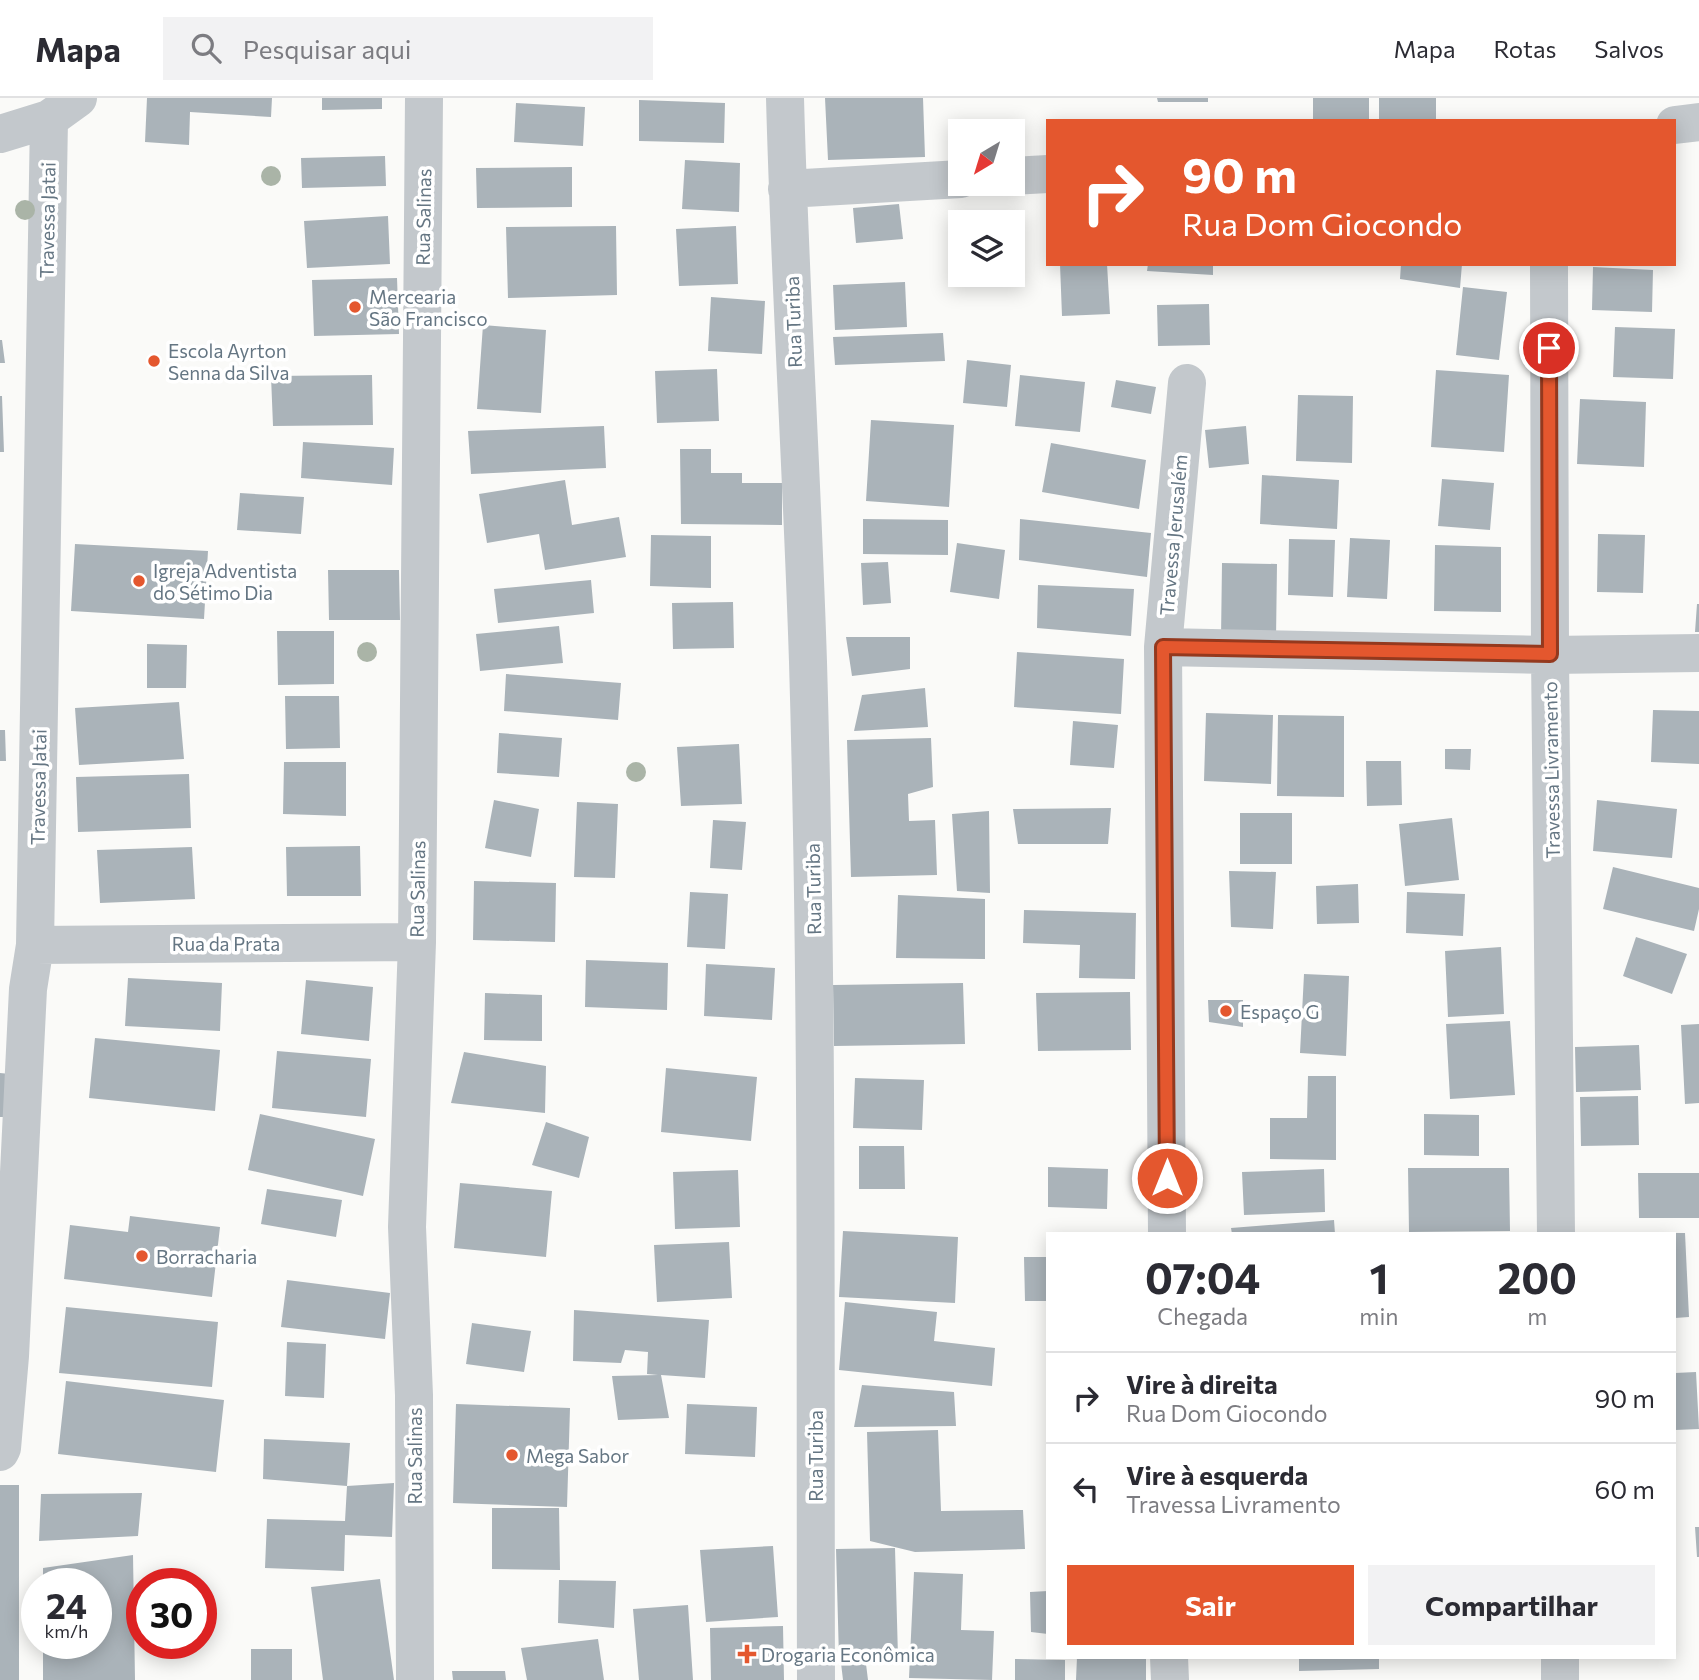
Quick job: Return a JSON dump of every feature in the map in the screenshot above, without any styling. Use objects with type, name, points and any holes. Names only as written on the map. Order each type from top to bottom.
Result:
[{"type":"street","name":"Rua Salinas","points":[[415,1680],[414,1395],[407,1227],[417,942],[424,98]]},
{"type":"street","name":"Rua Turiba","points":[[785,98],[808,660],[814,972],[816,1680]]},
{"type":"street","points":[[0,134],[64,109]]},
{"type":"street","name":"Travessa Jatai","points":[[0,1452],[10,1356],[14,989],[35,945],[64,109]]},
{"type":"street","points":[[1676,125],[1699,122]]},
{"type":"street","points":[[1026,175],[1046,174]]},
{"type":"street","points":[[787,189],[948,180]]},
{"type":"street","name":"Travessa Livramento","points":[[1549,266],[1556,1232]]},
{"type":"street","name":"Travessa Jerusalém","points":[[1167,1232],[1163,647],[1187,383]]},
{"type":"street","points":[[1163,647],[1550,654],[1699,653]]},
{"type":"street","name":"Rua da Prata","points":[[35,945],[417,942]]},
{"type":"street","points":[[1169,1659],[1170,1680]]},
{"type":"street","points":[[1560,1659],[1560,1680]]},
{"type":"building","points":[[147,98],[272,98],[271,117],[190,112],[189,145],[145,142]]},
{"type":"building","points":[[322,98],[382,98],[382,109],[322,110]]},
{"type":"building","points":[[825,98],[923,98],[925,157],[828,160]]},
{"type":"building","points":[[1157,98],[1208,98],[1208,102],[1158,102]]},
{"type":"building","points":[[1313,98],[1369,98],[1369,119],[1313,119]]},
{"type":"building","points":[[1379,98],[1436,98],[1436,119],[1379,119]]},
{"type":"building","points":[[639,100],[725,103],[724,143],[639,141]]},
{"type":"building","points":[[516,103],[585,107],[583,146],[514,142]]},
{"type":"building","points":[[385,156],[386,186],[302,188],[301,158]]},
{"type":"building","points":[[685,160],[740,163],[739,212],[682,209]]},
{"type":"building","points":[[572,167],[572,207],[477,208],[476,168]]},
{"type":"building","points":[[899,204],[903,239],[856,243],[853,208]]},
{"type":"building","points":[[388,216],[390,264],[307,268],[304,221]]},
{"type":"building","points":[[616,226],[617,295],[508,298],[506,227]]},
{"type":"building","points":[[736,226],[738,284],[679,286],[676,229]]},
{"type":"building","points":[[1060,266],[1107,266],[1110,314],[1062,316]]},
{"type":"building","points":[[1148,266],[1213,266],[1213,275],[1147,271]]},
{"type":"building","points":[[1401,266],[1462,266],[1460,288],[1400,279]]},
{"type":"building","points":[[1593,267],[1653,270],[1652,312],[1592,310]]},
{"type":"building","name":"Mercearia São Francisco","points":[[397,278],[399,334],[314,336],[312,280]]},
{"type":"building","points":[[905,282],[907,327],[835,330],[833,285]]},
{"type":"building","points":[[1463,287],[1507,292],[1499,360],[1456,355]]},
{"type":"building","points":[[711,297],[765,301],[762,354],[708,351]]},
{"type":"building","points":[[1209,304],[1210,345],[1158,346],[1157,305]]},
{"type":"building","points":[[483,325],[546,330],[541,413],[477,409]]},
{"type":"building","points":[[1615,327],[1675,329],[1673,379],[1613,377]]},
{"type":"building","points":[[943,333],[945,361],[835,365],[833,337]]},
{"type":"building","points":[[2,340],[5,363],[0,363]]},
{"type":"building","points":[[967,360],[1011,365],[1007,407],[963,403]]},
{"type":"building","points":[[717,369],[719,421],[657,423],[655,371]]},
{"type":"building","points":[[1436,370],[1509,375],[1504,452],[1431,447]]},
{"type":"building","points":[[372,375],[373,425],[273,426],[271,376]]},
{"type":"building","points":[[1020,375],[1085,382],[1080,432],[1015,426]]},
{"type":"building","points":[[1116,380],[1156,387],[1151,414],[1111,407]]},
{"type":"building","points":[[1298,395],[1353,396],[1352,463],[1296,461]]},
{"type":"building","points":[[2,396],[4,452],[0,452]]},
{"type":"building","points":[[1580,399],[1646,402],[1644,467],[1577,464]]},
{"type":"building","points":[[871,420],[954,425],[949,507],[866,501]]},
{"type":"building","points":[[604,426],[606,468],[471,474],[468,431]]},
{"type":"building","points":[[1246,426],[1249,464],[1209,468],[1205,430]]},
{"type":"building","points":[[303,442],[394,448],[392,485],[301,478]]},
{"type":"building","points":[[1051,443],[1146,460],[1139,509],[1042,492]]},
{"type":"building","points":[[680,449],[711,449],[711,473],[742,473],[742,483],[782,483],[782,525],[681,524]]},
{"type":"building","points":[[1262,475],[1339,480],[1337,529],[1260,524]]},
{"type":"building","points":[[1442,479],[1494,483],[1490,530],[1438,526]]},
{"type":"building","points":[[565,480],[572,525],[619,517],[626,557],[545,570],[539,534],[487,543],[479,494]]},
{"type":"building","points":[[240,493],[304,497],[301,534],[237,530]]},
{"type":"building","points":[[863,519],[948,520],[948,555],[863,554]]},
{"type":"building","points":[[1020,519],[1151,533],[1147,577],[1019,560]]},
{"type":"building","points":[[1598,534],[1645,535],[1643,593],[1597,592]]},
{"type":"building","points":[[651,535],[711,536],[711,588],[650,586]]},
{"type":"building","points":[[1350,538],[1390,540],[1387,599],[1347,597]]},
{"type":"building","points":[[1289,539],[1335,540],[1333,597],[1288,595]]},
{"type":"building","points":[[957,543],[1005,550],[999,599],[950,592]]},
{"type":"building","name":"Igreja Adventista do Sétimo Dia","points":[[75,544],[208,551],[204,619],[71,611]]},
{"type":"building","points":[[1435,545],[1501,547],[1501,612],[1434,611]]},
{"type":"building","points":[[888,562],[891,603],[863,605],[861,563]]},
{"type":"building","points":[[1222,563],[1277,564],[1276,639],[1221,638]]},
{"type":"building","points":[[328,570],[399,570],[400,620],[329,620]]},
{"type":"building","points":[[591,580],[594,613],[498,623],[494,589]]},
{"type":"building","points":[[1038,585],[1134,589],[1131,636],[1037,628]]},
{"type":"building","points":[[733,602],[734,648],[673,649],[672,603]]},
{"type":"building","points":[[1697,604],[1699,632],[1695,632]]},
{"type":"building","points":[[559,626],[563,663],[480,671],[476,634]]},
{"type":"building","points":[[277,631],[334,631],[334,684],[278,685]]},
{"type":"building","points":[[846,637],[910,637],[910,669],[852,676]]},
{"type":"building","points":[[147,644],[187,645],[186,688],[147,688]]},
{"type":"building","points":[[1017,652],[1124,659],[1121,714],[1014,707]]},
{"type":"building","points":[[506,674],[621,683],[618,720],[504,711]]},
{"type":"building","points":[[925,688],[928,727],[854,731],[862,695]]},
{"type":"building","points":[[285,696],[339,696],[340,748],[286,749]]},
{"type":"building","points":[[179,702],[184,759],[79,765],[75,708]]},
{"type":"building","points":[[1653,710],[1699,711],[1699,764],[1651,762]]},
{"type":"building","points":[[1206,713],[1273,715],[1271,784],[1204,781]]},
{"type":"building","points":[[1278,715],[1344,716],[1344,797],[1277,796]]},
{"type":"building","points":[[1073,721],[1118,725],[1114,768],[1070,765]]},
{"type":"building","points":[[0,730],[5,730],[6,761],[0,761]]},
{"type":"building","points":[[499,733],[562,738],[559,777],[497,773]]},
{"type":"building","points":[[931,738],[933,787],[908,794],[909,821],[935,820],[937,875],[851,877],[847,740]]},
{"type":"building","points":[[739,744],[742,804],[681,806],[677,747]]},
{"type":"building","points":[[1445,749],[1471,749],[1470,770],[1445,769]]},
{"type":"building","points":[[1366,761],[1401,761],[1402,805],[1367,806]]},
{"type":"building","points":[[284,762],[346,762],[346,816],[283,814]]},
{"type":"building","points":[[189,774],[191,828],[78,832],[76,777]]},
{"type":"building","points":[[494,800],[539,809],[531,857],[485,848]]},
{"type":"building","points":[[1597,800],[1677,809],[1672,858],[1593,851]]},
{"type":"building","points":[[577,802],[618,804],[615,878],[574,877]]},
{"type":"building","points":[[1111,808],[1108,844],[1018,844],[1013,809]]},
{"type":"building","points":[[989,811],[990,893],[957,891],[952,814]]},
{"type":"building","points":[[1240,813],[1292,813],[1292,864],[1240,864]]},
{"type":"building","points":[[1452,818],[1459,880],[1405,886],[1399,824]]},
{"type":"building","points":[[713,820],[746,822],[742,870],[710,868]]},
{"type":"building","points":[[360,846],[361,896],[287,896],[286,847]]},
{"type":"building","points":[[192,847],[195,899],[100,903],[97,850]]},
{"type":"building","points":[[1613,867],[1699,888],[1699,909],[1694,931],[1603,909]]},
{"type":"building","points":[[1229,871],[1276,872],[1273,929],[1231,927]]},
{"type":"building","points":[[474,881],[556,883],[555,942],[473,940]]},
{"type":"building","points":[[1358,884],[1359,923],[1317,924],[1316,886]]},
{"type":"building","points":[[690,892],[728,894],[725,949],[687,947]]},
{"type":"building","points":[[1407,892],[1465,894],[1463,936],[1406,933]]},
{"type":"building","points":[[898,895],[985,899],[985,959],[896,958]]},
{"type":"building","points":[[1024,910],[1136,913],[1135,979],[1079,978],[1080,945],[1023,943]]},
{"type":"building","points":[[1636,937],[1687,954],[1672,994],[1623,976]]},
{"type":"building","points":[[1501,947],[1504,1014],[1448,1017],[1445,951]]},
{"type":"building","points":[[586,960],[668,963],[667,1010],[585,1007]]},
{"type":"building","points":[[706,964],[775,968],[772,1020],[704,1016]]},
{"type":"building","points":[[1304,974],[1349,976],[1346,1056],[1300,1053]]},
{"type":"building","points":[[128,978],[222,983],[220,1031],[125,1026]]},
{"type":"building","points":[[306,980],[373,987],[369,1041],[301,1034]]},
{"type":"building","points":[[963,983],[965,1044],[834,1046],[833,985]]},
{"type":"building","points":[[1130,992],[1131,1050],[1038,1051],[1036,993]]},
{"type":"building","points":[[485,993],[542,995],[542,1041],[484,1040]]},
{"type":"building","name":"Espaço G","points":[[1208,1000],[1243,1000],[1243,1027],[1209,1022]]},
{"type":"building","points":[[1510,1021],[1515,1095],[1450,1099],[1446,1024]]},
{"type":"building","points":[[1699,1024],[1699,1103],[1685,1104],[1681,1025]]},
{"type":"building","points":[[95,1038],[220,1050],[215,1111],[89,1098]]},
{"type":"building","points":[[1639,1045],[1641,1090],[1576,1092],[1575,1047]]},
{"type":"building","points":[[277,1051],[371,1059],[366,1117],[272,1108]]},
{"type":"building","points":[[464,1052],[546,1066],[545,1113],[451,1103]]},
{"type":"building","points":[[666,1068],[757,1077],[751,1141],[661,1132]]},
{"type":"building","points":[[0,1073],[10,1074],[8,1117],[0,1117]]},
{"type":"building","points":[[1308,1076],[1336,1076],[1336,1160],[1270,1159],[1270,1118],[1307,1118]]},
{"type":"building","points":[[855,1078],[924,1080],[922,1130],[853,1128]]},
{"type":"building","points":[[1638,1096],[1639,1145],[1581,1146],[1580,1097]]},
{"type":"building","points":[[260,1114],[375,1139],[363,1196],[248,1170]]},
{"type":"building","points":[[1424,1114],[1479,1115],[1479,1156],[1424,1155]]},
{"type":"building","points":[[546,1122],[589,1137],[579,1178],[532,1165]]},
{"type":"building","points":[[859,1146],[904,1146],[905,1189],[859,1189]]},
{"type":"building","points":[[1048,1167],[1108,1169],[1107,1209],[1048,1207]]},
{"type":"building","points":[[1408,1168],[1509,1168],[1510,1231],[1409,1232]]},
{"type":"building","points":[[1324,1169],[1325,1212],[1244,1215],[1242,1172]]},
{"type":"building","points":[[738,1170],[740,1227],[675,1229],[673,1172]]},
{"type":"building","points":[[1638,1173],[1699,1173],[1699,1218],[1639,1218]]},
{"type":"building","points":[[460,1183],[552,1191],[546,1257],[454,1248]]},
{"type":"building","points":[[267,1189],[342,1200],[336,1237],[261,1224]]},
{"type":"building","name":"Borracharia","points":[[130,1216],[220,1227],[212,1297],[64,1279],[70,1225],[128,1232]]},
{"type":"building","points":[[1334,1220],[1335,1232],[1232,1232],[1231,1228]]},
{"type":"building","points":[[843,1231],[958,1237],[955,1303],[839,1297]]},
{"type":"building","points":[[1676,1233],[1685,1233],[1689,1317],[1676,1318]]},
{"type":"building","points":[[729,1242],[732,1298],[657,1302],[654,1245]]},
{"type":"building","points":[[1024,1257],[1046,1257],[1046,1301],[1025,1301]]},
{"type":"building","points":[[287,1280],[390,1293],[385,1339],[281,1327]]},
{"type":"building","points":[[845,1302],[937,1312],[934,1341],[995,1348],[992,1386],[839,1370]]},
{"type":"building","points":[[66,1307],[218,1322],[212,1387],[59,1373]]},
{"type":"building","points":[[574,1310],[709,1320],[705,1378],[661,1375],[669,1418],[618,1420],[612,1376],[658,1375],[647,1374],[648,1352],[625,1350],[621,1363],[573,1361]]},
{"type":"building","points":[[472,1323],[531,1331],[524,1372],[466,1364]]},
{"type":"building","points":[[287,1342],[326,1344],[324,1398],[285,1396]]},
{"type":"building","points":[[1696,1372],[1699,1429],[1676,1430],[1676,1373]]},
{"type":"building","points":[[66,1381],[224,1400],[216,1472],[58,1454]]},
{"type":"building","points":[[862,1385],[954,1392],[956,1426],[854,1427]]},
{"type":"building","name":"Mega Sabor","points":[[456,1404],[570,1408],[567,1507],[453,1503]]},
{"type":"building","points":[[687,1404],[757,1407],[755,1457],[685,1454]]},
{"type":"building","points":[[938,1430],[941,1511],[1023,1510],[1025,1549],[915,1552],[870,1541],[867,1432]]},
{"type":"building","points":[[264,1439],[350,1443],[347,1486],[263,1479]]},
{"type":"building","points":[[394,1483],[392,1537],[345,1535],[344,1571],[265,1568],[267,1519],[345,1521],[347,1486]]},
{"type":"building","points":[[0,1485],[19,1485],[19,1680],[0,1680]]},
{"type":"building","points":[[142,1493],[138,1536],[39,1541],[41,1494]]},
{"type":"building","points":[[492,1508],[559,1508],[560,1570],[492,1569]]},
{"type":"building","points":[[1695,1527],[1699,1527],[1699,1557],[1697,1557]]},
{"type":"building","points":[[773,1546],[778,1617],[706,1622],[700,1550]]},
{"type":"building","points":[[895,1548],[898,1657],[839,1658],[836,1549]]},
{"type":"building","points":[[133,1555],[133,1568],[126,1568],[126,1659],[135,1659],[135,1680],[43,1680],[43,1659],[112,1659],[112,1568],[43,1568]]},
{"type":"building","points":[[914,1572],[963,1574],[961,1630],[994,1631],[992,1680],[909,1678]]},
{"type":"building","points":[[380,1579],[394,1680],[323,1680],[311,1587]]},
{"type":"building","points":[[559,1580],[616,1581],[614,1628],[558,1623]]},
{"type":"building","points":[[1046,1591],[1046,1634],[1031,1632],[1030,1592]]},
{"type":"building","points":[[688,1605],[693,1680],[639,1680],[633,1609]]},
{"type":"building","name":"Drogaria Econômica","points":[[783,1626],[784,1680],[711,1680],[710,1628]]},
{"type":"building","points":[[598,1639],[604,1680],[527,1680],[521,1648]]},
{"type":"building","points":[[251,1649],[292,1649],[292,1680],[251,1680]]},
{"type":"building","points":[[1015,1659],[1065,1660],[1065,1680],[1015,1680]]},
{"type":"building","points":[[1077,1659],[1146,1659],[1146,1680],[1076,1680]]},
{"type":"building","points":[[1299,1659],[1379,1659],[1379,1669],[1299,1671]]},
{"type":"building","points":[[841,1663],[866,1664],[868,1680],[843,1680]]},
{"type":"building","points":[[452,1671],[505,1671],[506,1680],[453,1680]]},
{"type":"place","name":"Mercearia São Francisco","points":[[355,307]]},
{"type":"place","name":"Escola Ayrton Senna da Silva","points":[[154,361]]},
{"type":"place","name":"Igreja Adventista do Sétimo Dia","points":[[139,581]]},
{"type":"place","name":"Espaço G","points":[[1226,1011]]},
{"type":"place","name":"Borracharia","points":[[142,1256]]},
{"type":"place","name":"Mega Sabor","points":[[512,1455]]},
{"type":"place","name":"Drogaria Econômica","points":[[747,1654]]},
{"type":"route","points":[[1167,1178],[1163,647],[1550,654],[1549,348]]}]
